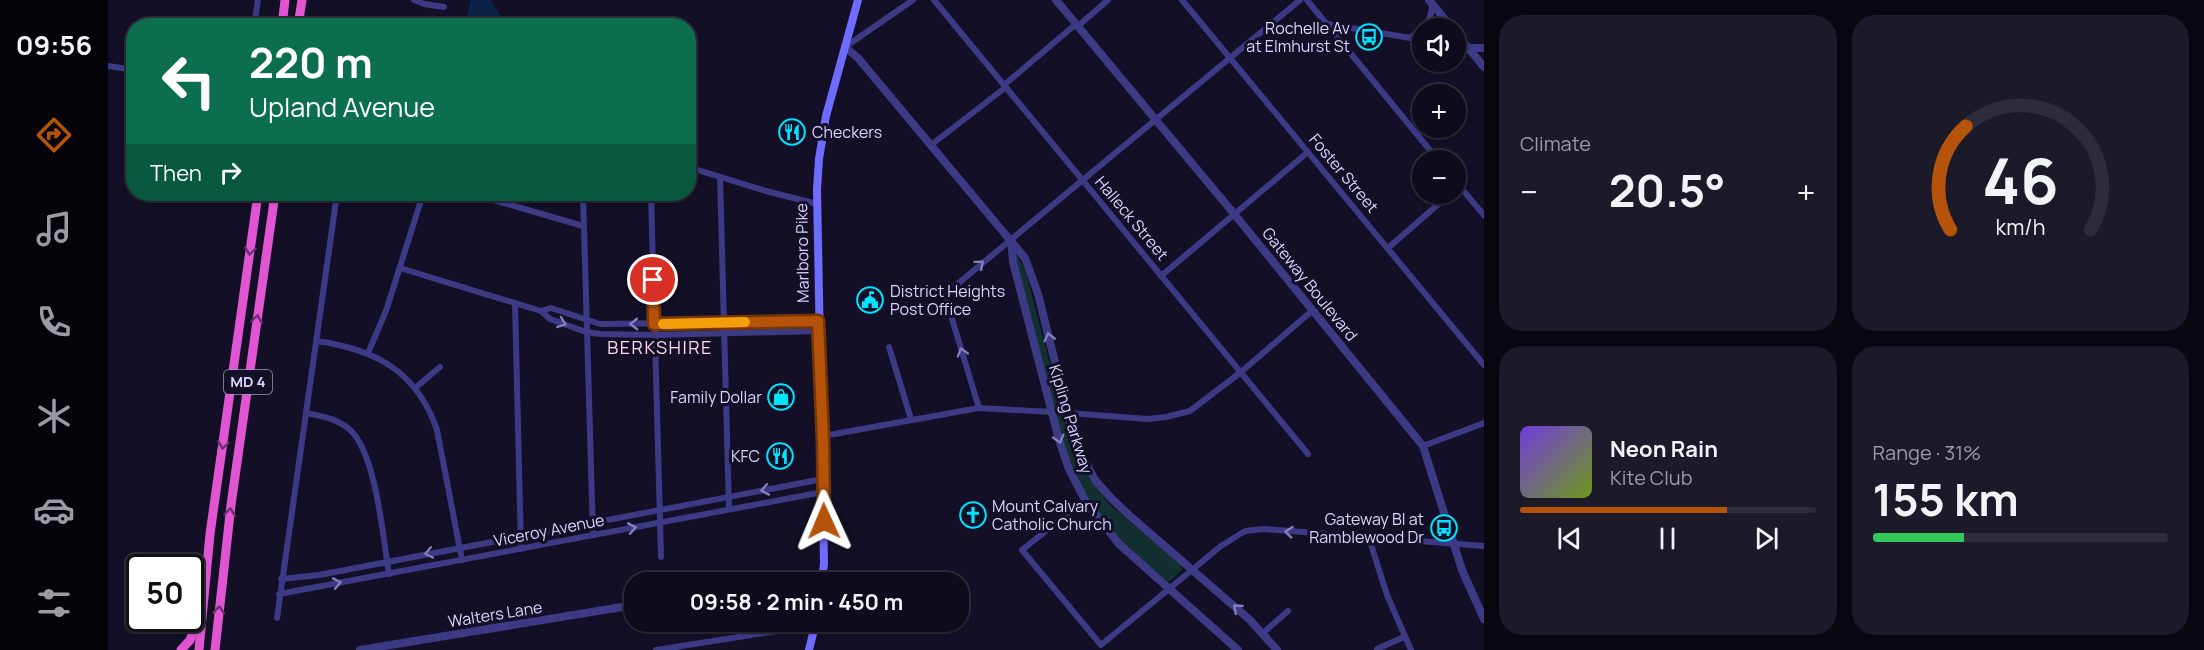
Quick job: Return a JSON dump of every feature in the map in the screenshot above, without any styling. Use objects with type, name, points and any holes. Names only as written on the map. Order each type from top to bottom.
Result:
[{"type":"highway","points":[[283,18],[285,0]]},
{"type":"highway","points":[[299,18],[302,0]]},
{"type":"highway","name":"MD 4","points":[[204,597],[216,490],[257,201]]},
{"type":"highway","name":"MD 4","points":[[215,650],[232,494],[273,201]]},
{"type":"highway","points":[[182,650],[193,632]]},
{"type":"highway","name":"MD 4","points":[[199,650],[201,632]]},
{"type":"main road","name":"Marlboro Pike","points":[[823,572],[823,436],[818,331],[819,159],[844,47],[858,0]]},
{"type":"main road","points":[[809,650],[813,632]]},
{"type":"street","points":[[255,18],[258,0]]},
{"type":"street","points":[[415,0],[428,5],[444,6]]},
{"type":"street","name":"Halleck Street","points":[[934,0],[1308,454]]},
{"type":"street","name":"Gateway Boulevard","points":[[1056,0],[1235,214],[1423,446],[1467,584],[1484,619]]},
{"type":"street","points":[[931,145],[1108,0]]},
{"type":"street","name":"Foster Street","points":[[1182,0],[1484,365]]},
{"type":"street","points":[[979,408],[946,299],[950,290],[1300,0]]},
{"type":"street","points":[[1307,0],[1430,150]]},
{"type":"street","points":[[844,47],[911,1]]},
{"type":"street","points":[[1327,24],[1410,38],[1432,16],[1430,2]]},
{"type":"street","points":[[1430,2],[1444,18]]},
{"type":"street","points":[[1466,44],[1484,67]]},
{"type":"street","name":"Kipling Parkway","points":[[844,47],[858,58],[1025,258],[1031,272],[1068,413],[1082,456],[1101,487],[1130,516],[1263,633],[1277,650]]},
{"type":"street","points":[[1466,48],[1484,48]]},
{"type":"street","points":[[108,66],[126,69]]},
{"type":"street","points":[[1161,276],[1308,152]]},
{"type":"street","points":[[696,170],[817,204]]},
{"type":"street","points":[[720,177],[729,508]]},
{"type":"street","points":[[1466,196],[1484,215]]},
{"type":"street","points":[[277,618],[336,201]]},
{"type":"street","points":[[368,353],[380,327],[421,201]]},
{"type":"street","points":[[497,201],[583,226]]},
{"type":"street","points":[[583,201],[593,535]]},
{"type":"street","points":[[651,201],[660,557]]},
{"type":"street","points":[[1388,248],[1439,204]]},
{"type":"street","name":"Kipling Parkway","points":[[1011,239],[1013,262],[1052,412],[1068,467],[1085,500],[1119,544],[1239,650]]},
{"type":"street","points":[[400,268],[541,311],[550,319],[586,332],[655,335],[818,331]]},
{"type":"street","points":[[515,303],[521,549]]},
{"type":"street","points":[[541,311],[551,308],[600,324],[818,321]]},
{"type":"street","points":[[1068,413],[1148,419],[1194,409],[1313,310]]},
{"type":"street","points":[[316,341],[346,345],[368,353],[385,363],[415,388],[431,413],[437,430],[462,560]]},
{"type":"street","points":[[889,347],[911,419]]},
{"type":"street","points":[[415,388],[440,367]]},
{"type":"street","points":[[823,436],[979,408],[1052,412]]},
{"type":"street","points":[[306,413],[338,421],[350,429],[359,440],[369,465],[389,574]]},
{"type":"street","points":[[1423,446],[1484,423]]},
{"type":"street","name":"Viceroy Avenue","points":[[282,579],[320,575],[823,479]]},
{"type":"street","name":"Viceroy Avenue","points":[[279,594],[823,492]]},
{"type":"street","points":[[1085,500],[1022,550],[1101,645],[1234,537],[1254,529],[1484,546]]},
{"type":"street","points":[[1369,538],[1387,595],[1411,650]]},
{"type":"street","name":"Walters Lane","points":[[360,650],[624,607]]},
{"type":"street","points":[[1263,633],[1288,611]]},
{"type":"street","points":[[656,650],[762,632]]},
{"type":"street","points":[[1377,649],[1404,637]]},
{"type":"green space","points":[[1014,254],[1017,254],[1026,273],[1072,447],[1086,474],[1109,504],[1180,564],[1182,570],[1170,581],[1166,581],[1121,542],[1089,503],[1068,461]]},
{"type":"water","points":[[471,0],[491,0],[502,18],[467,18]]},
{"type":"slow traffic","points":[[663,324],[745,322]]},
{"type":"place","name":"Rochelle Av at Elmhurst St","points":[[1369,37]]},
{"type":"place","name":"Checkers","points":[[792,132]]},
{"type":"place","name":"District Heights Post Office","points":[[870,300]]},
{"type":"place","name":"Family Dollar","points":[[781,397]]},
{"type":"place","name":"KFC","points":[[780,456]]},
{"type":"place","name":"Mount Calvary Catholic Church","points":[[973,515]]},
{"type":"place","name":"Gateway Bl at Ramblewood Dr","points":[[1444,528]]},
{"type":"district","name":"BERKSHIRE","points":[[660,348]]},
{"type":"route","points":[[653,280],[654,324],[818,321],[824,521]]}]
